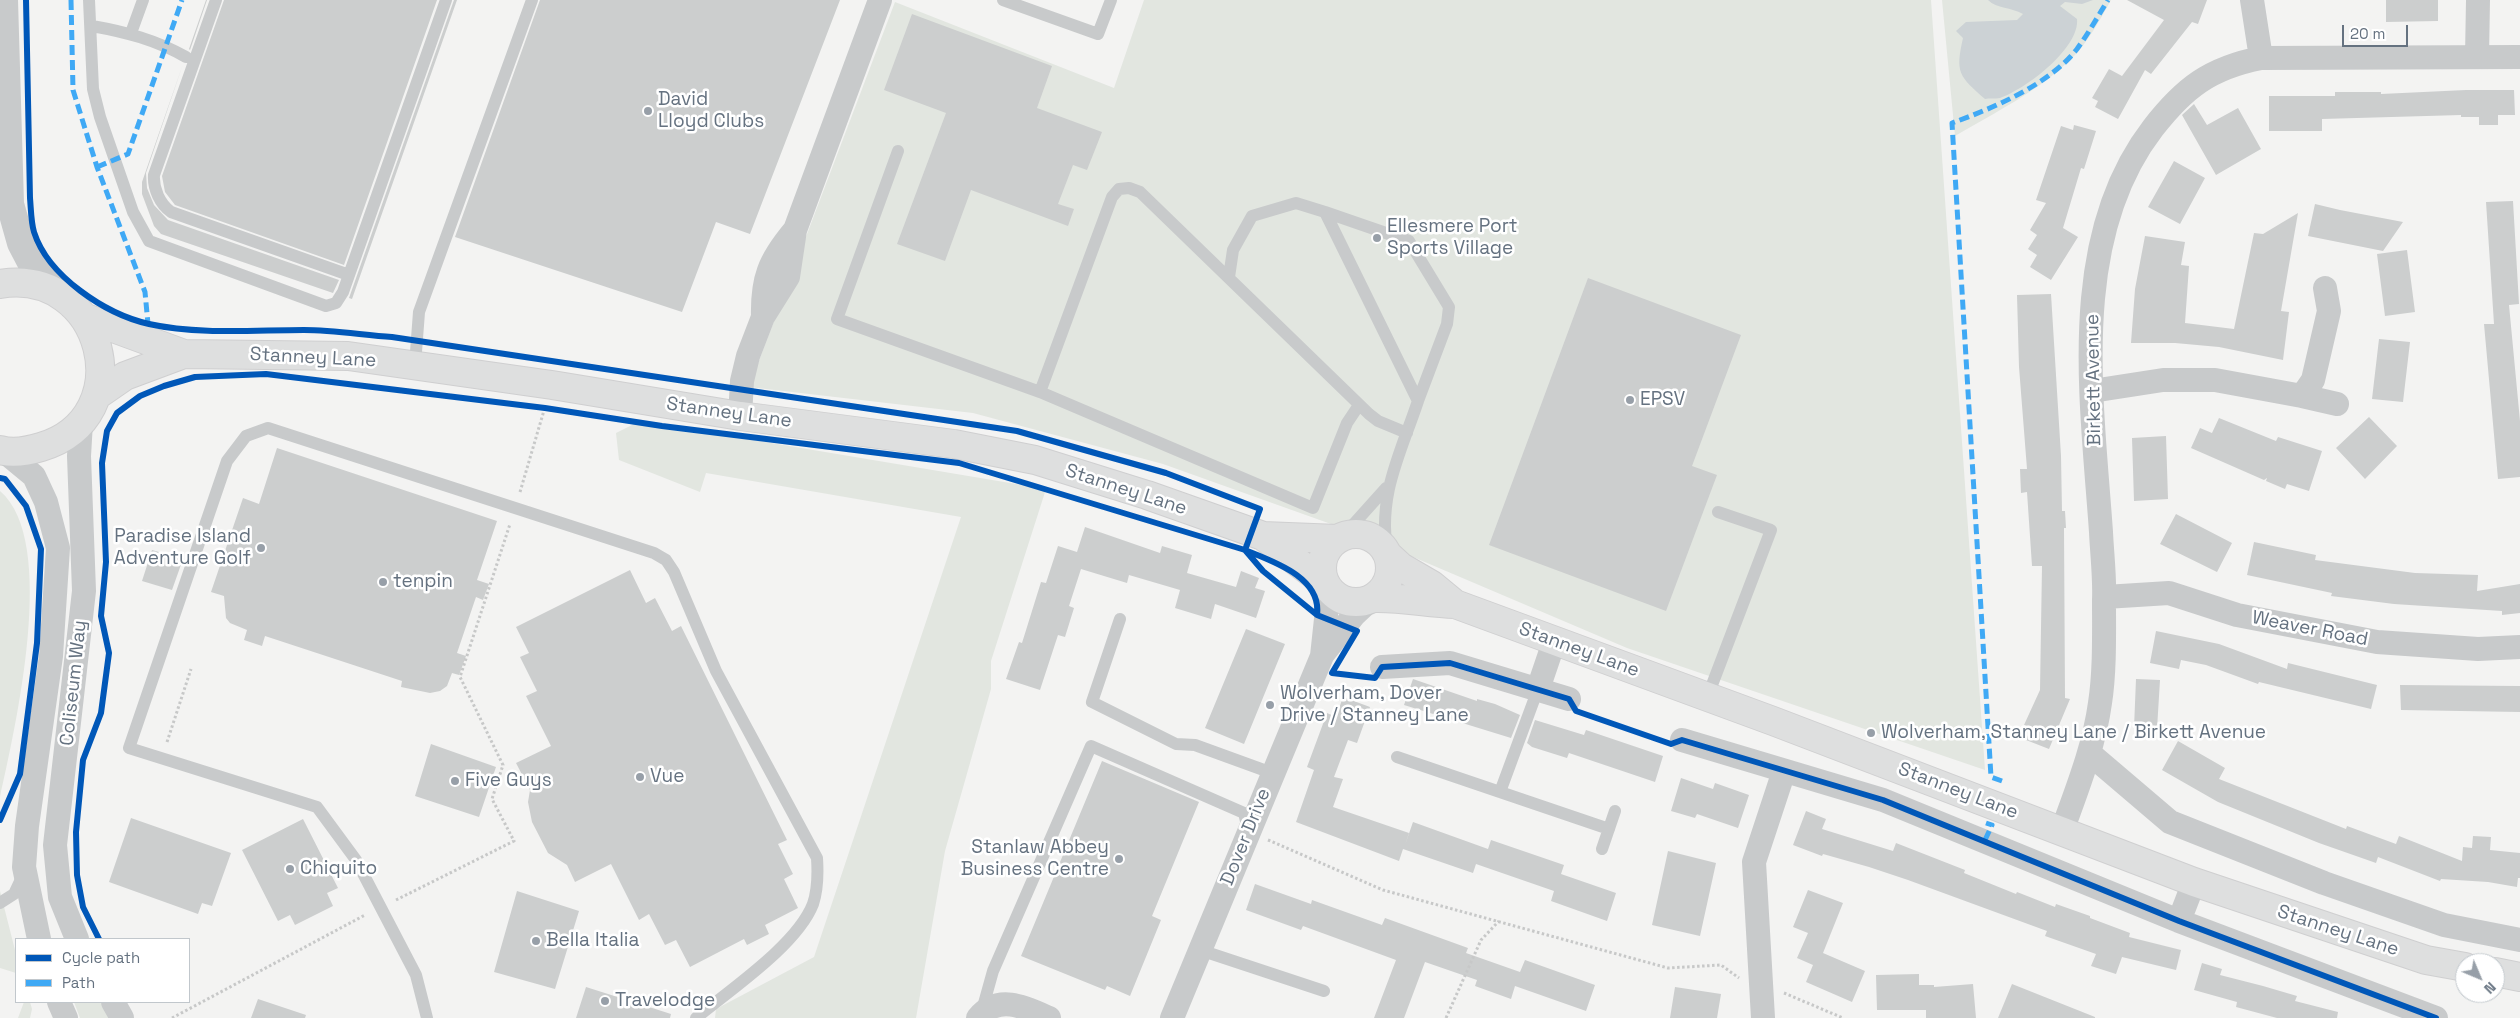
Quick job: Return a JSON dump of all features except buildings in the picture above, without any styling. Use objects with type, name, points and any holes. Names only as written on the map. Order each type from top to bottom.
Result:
[{"type":"main road","points":[[0,284],[29,283],[63,296],[86,318],[98,343],[101,368],[96,396],[81,422],[54,443],[26,452],[3,451]]},
{"type":"main road","name":"Stanney Lane","points":[[86,318],[184,354],[348,356],[415,365],[551,401],[740,416],[994,450],[1035,460],[1146,495],[1263,536],[1340,538]]},
{"type":"main road","name":"Stanney Lane","points":[[96,396],[125,376],[184,354]]},
{"type":"main road","points":[[1352,534],[1372,538],[1388,554],[1390,575],[1381,592],[1372,599],[1350,602],[1340,599],[1325,584],[1322,573],[1325,554],[1340,538],[1352,534]]},
{"type":"main road","name":"Stanney Lane","points":[[1263,536],[1325,584]]},
{"type":"main road","name":"Stanney Lane","points":[[1388,554],[1455,604],[1773,721],[2194,882],[2426,960],[2455,965]]},
{"type":"main road","name":"Stanney Lane","points":[[1372,599],[1392,597],[1424,603],[1455,604]]},
{"type":"main road","points":[[2505,974],[2520,977]]},
{"type":"street","points":[[4,0],[10,204],[21,243],[33,266],[63,296]]},
{"type":"street","points":[[740,416],[744,370],[763,317],[766,272],[780,248],[795,230],[880,0]]},
{"type":"street","points":[[2252,0],[2261,58]]},
{"type":"street","points":[[2477,57],[2478,0]]},
{"type":"street","name":"Birkett Avenue","points":[[2062,831],[2089,753],[2100,703],[2105,597],[2092,391],[2091,319],[2100,248],[2111,207],[2126,169],[2146,137],[2168,109],[2190,86],[2236,63],[2261,58],[2520,57]]},
{"type":"street","points":[[2302,396],[2313,380],[2329,311],[2326,288]]},
{"type":"street","points":[[2092,391],[2162,380],[2215,380],[2337,404]]},
{"type":"street","name":"Coliseum Way","points":[[78,938],[60,897],[55,845],[84,591],[79,456],[81,422]]},
{"type":"street","name":"Coliseum Way","points":[[3,451],[34,476],[46,502],[58,548],[51,656],[27,826],[24,867],[39,938]]},
{"type":"street","name":"Dover Drive","points":[[1322,656],[1327,602],[1325,584]]},
{"type":"street","name":"Weaver Road","points":[[2105,597],[2169,593],[2237,615],[2377,642],[2478,648],[2520,647]]},
{"type":"street","name":"Dover Drive","points":[[1172,1018],[1322,656],[1354,615],[1372,599]]},
{"type":"street","points":[[1538,689],[1554,642]]},
{"type":"street","points":[[1382,667],[1405,655],[1450,663],[1569,699]]},
{"type":"street","points":[[1682,740],[1883,800],[2179,922],[2436,1018]]},
{"type":"street","name":"Stanney Lane","points":[[2089,753],[2170,822],[2324,884],[2444,925],[2520,940]]},
{"type":"street","points":[[1763,1018],[1754,862],[1784,771]]},
{"type":"street","points":[[2179,922],[2194,882]]},
{"type":"street","points":[[59,1003],[66,1018]]},
{"type":"street","points":[[114,1003],[122,1018]]},
{"type":"street","points":[[980,1016],[998,1005],[1017,1004],[1050,1018]]},
{"type":"lane","points":[[90,0],[93,90],[100,117],[133,212],[149,241],[326,306],[340,299],[446,0]]},
{"type":"lane","points":[[131,33],[143,0]]},
{"type":"lane","points":[[216,0],[154,175],[154,182],[160,200],[171,212],[349,275]]},
{"type":"lane","points":[[415,365],[419,312],[532,0]]},
{"type":"lane","points":[[1004,0],[1098,34],[1111,0]]},
{"type":"lane","points":[[92,26],[131,33],[166,46],[186,57]]},
{"type":"lane","points":[[898,151],[837,320],[1040,392],[1313,508],[1347,423],[1359,405]]},
{"type":"lane","points":[[1040,392],[1110,201],[1119,189],[1129,188],[1140,192],[1378,422],[1407,433]]},
{"type":"lane","points":[[1229,277],[1233,250],[1252,216],[1296,203],[1409,241],[1449,307],[1447,324],[1388,486],[1384,520],[1388,554]]},
{"type":"lane","points":[[1325,212],[1418,401]]},
{"type":"lane","points":[[427,1018],[416,975],[356,860],[317,807],[129,748],[227,460],[246,436],[268,428],[654,553],[666,560],[674,572],[716,671],[817,858],[818,880],[814,902],[803,924],[788,941],[696,1018]]},
{"type":"lane","points":[[1340,538],[1388,486]]},
{"type":"lane","points":[[1707,698],[1770,530],[1718,512]]},
{"type":"lane","points":[[1120,619],[1092,702],[1176,744],[1195,745],[1272,773]]},
{"type":"lane","points":[[1500,792],[1538,689]]},
{"type":"lane","points":[[980,1016],[993,971],[1091,746],[1244,813],[1248,832]]},
{"type":"lane","points":[[1397,757],[1609,829]]},
{"type":"lane","points":[[1602,849],[1615,811]]},
{"type":"lane","points":[[0,903],[14,894],[22,878],[24,867]]},
{"type":"lane","points":[[1200,950],[1324,991]]},
{"type":"path","points":[[536,407],[551,401]]},
{"type":"path","points":[[172,1018],[365,915],[514,841],[492,799],[503,765],[460,677],[551,401]]},
{"type":"path","points":[[162,759],[191,669]]},
{"type":"path","points":[[1248,832],[1383,890],[1668,968],[1721,965],[1745,983],[1762,984],[1844,1018]]},
{"type":"path","points":[[361,906],[370,924]]},
{"type":"path","points":[[1446,1018],[1481,940],[1499,921]]},
{"type":"shaded area","name":"Ellesmere Port Sports Village","points":[[1144,0],[1931,0],[1985,770],[1627,648],[1359,534],[1163,464],[973,413],[749,387],[895,2],[1114,88]]},
{"type":"shaded area","points":[[1942,0],[2111,0],[2082,47],[2057,72],[2015,101],[1955,136]]},
{"type":"shaded area","points":[[1988,0],[2093,0],[2082,4],[2065,2],[2060,6],[2077,19],[2076,30],[2061,54],[2037,77],[2000,98],[1985,99],[1969,85],[1961,73],[1959,59],[1963,38],[1956,31],[1966,22],[2017,20],[2023,14],[1996,5]]},
{"type":"shaded area","points":[[640,421],[1046,489],[991,661],[991,689],[945,851],[916,1018],[715,1018],[716,1009],[814,957],[961,517],[706,473],[700,492],[619,460],[616,433]]},
{"type":"shaded area","points":[[0,491],[18,516],[27,550],[30,592],[28,637],[22,683],[15,728],[0,797]]},
{"type":"shaded area","points":[[0,891],[15,950],[15,973],[0,968]]},
{"type":"shaded area","points":[[24,1003],[30,1003],[32,1009],[30,1018],[18,1018]]},
{"type":"shaded area","points":[[74,1003],[101,1003],[111,1018],[80,1018]]},
{"type":"marked path","points":[[71,0],[73,90],[97,167],[145,292],[148,324]]},
{"type":"marked path","points":[[97,167],[128,154],[182,0]]},
{"type":"marked path","points":[[2002,781],[1991,777],[1952,123],[2019,94],[2051,74],[2077,49],[2108,0]]},
{"type":"marked path","points":[[1985,840],[1992,825],[1986,823]]},
{"type":"cycle path","points":[[26,0],[30,198],[34,232],[41,248],[65,278],[80,291],[114,312],[149,324],[187,330],[315,330],[392,337],[1017,431],[1166,473],[1260,509],[1245,550],[1281,565],[1304,581],[1312,590],[1316,602],[1317,615]]},
{"type":"cycle path","points":[[98,938],[83,907],[77,875],[76,832],[83,760],[101,713],[109,653],[101,616],[106,562],[102,463],[107,431],[117,413],[140,396],[164,386],[195,377],[266,374],[545,408],[662,426],[959,463],[1245,550],[1263,571],[1317,615],[1357,631],[1332,673],[1375,678],[1382,667],[1450,663],[1569,699],[1576,711],[1671,744],[1682,740],[1883,800],[2179,921],[2436,1018]]},
{"type":"cycle path","points":[[0,478],[5,479],[26,506],[41,549],[37,643],[20,774],[0,820]]},
{"type":"place","name":"David Lloyd Clubs","points":[[648,111]]},
{"type":"place","name":"Ellesmere Port Sports Village","points":[[1377,238]]},
{"type":"place","name":"EPSV","points":[[1630,400]]},
{"type":"place","name":"Paradise Island Adventure Golf","points":[[261,548]]},
{"type":"place","name":"tenpin","points":[[383,582]]},
{"type":"place","name":"Wolverham, Dover Drive / Stanney Lane","points":[[1270,705]]},
{"type":"place","name":"Wolverham, Stanney Lane / Birkett Avenue","points":[[1871,733]]},
{"type":"place","name":"Vue","points":[[640,777]]},
{"type":"place","name":"Five Guys","points":[[455,781]]},
{"type":"place","name":"Stanlaw Abbey Business Centre","points":[[1119,859]]},
{"type":"place","name":"Chiquito","points":[[290,869]]},
{"type":"place","name":"Bella Italia","points":[[536,941]]},
{"type":"place","name":"Travelodge","points":[[605,1001]]}]
